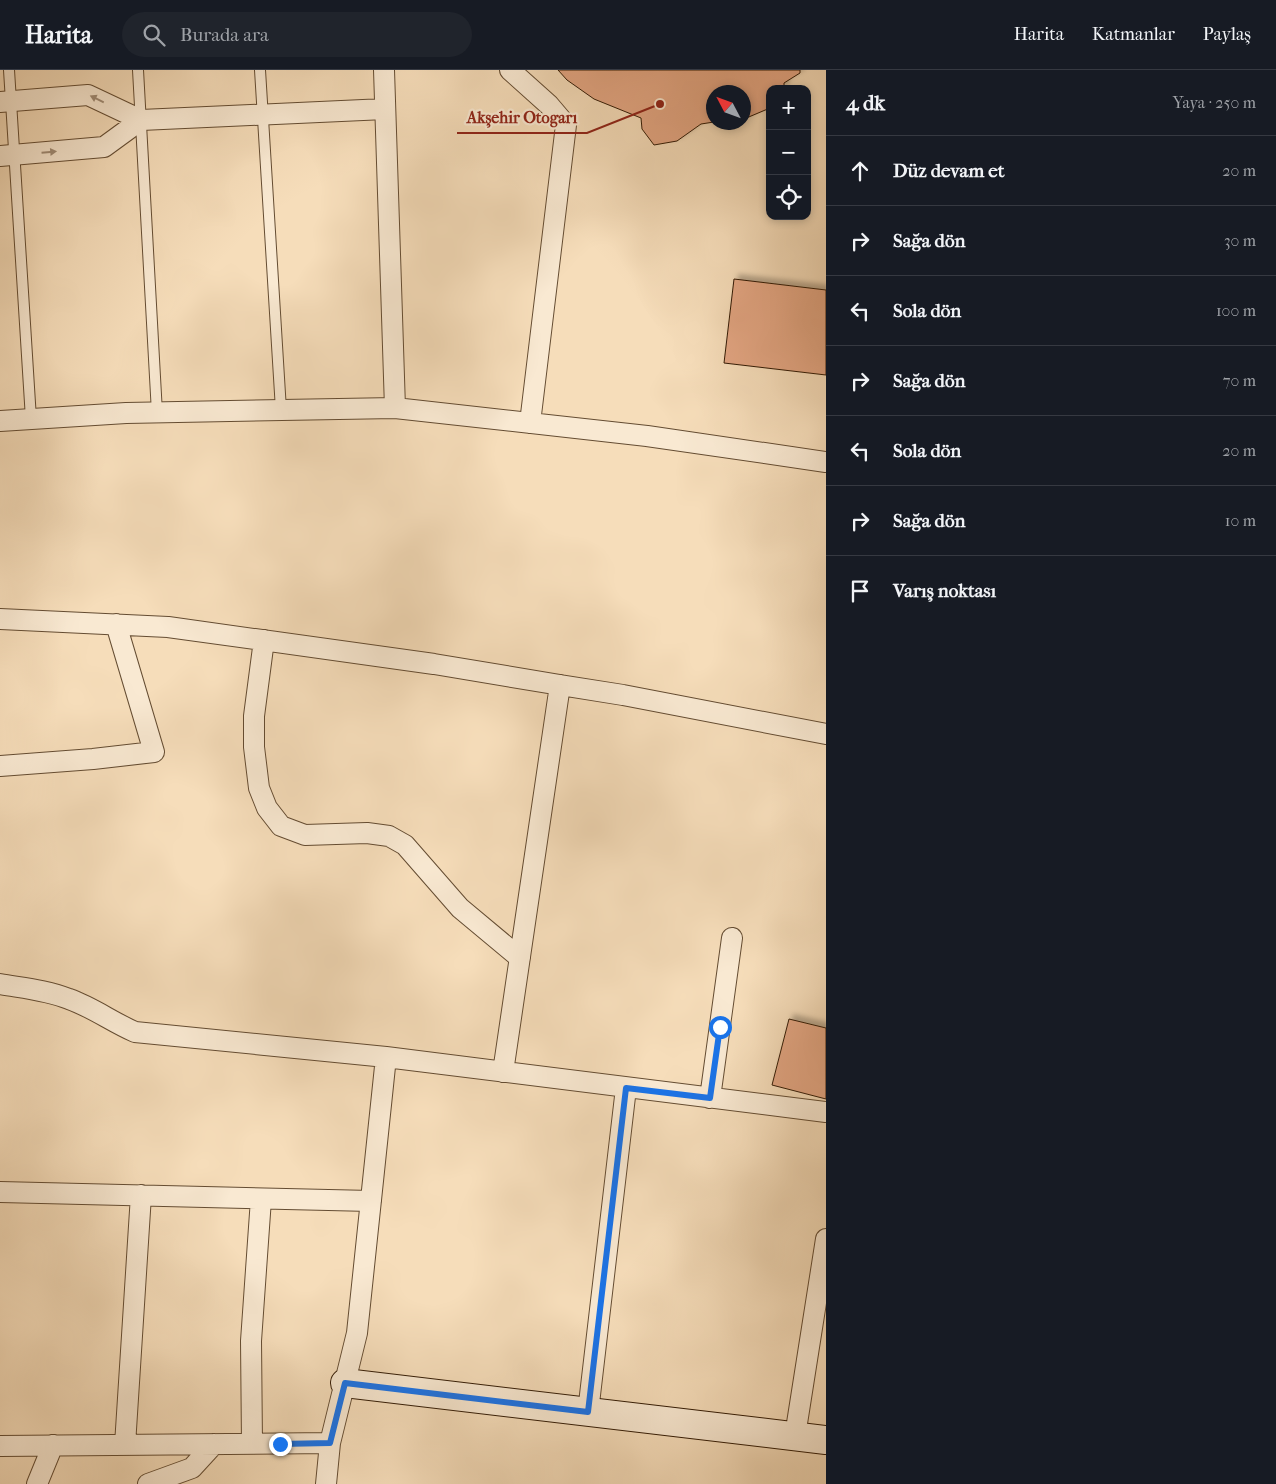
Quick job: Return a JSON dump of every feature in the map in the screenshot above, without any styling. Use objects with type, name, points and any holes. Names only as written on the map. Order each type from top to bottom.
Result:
[{"type":"street","points":[[384,70],[395,408]]},
{"type":"street","points":[[510,70],[549,105],[566,125],[530,423]]},
{"type":"street","points":[[5,102],[88,94],[141,120],[385,109]]},
{"type":"street","points":[[7,155],[104,147],[141,120]]},
{"type":"street","points":[[0,421],[157,413],[395,408],[647,436],[826,462]]},
{"type":"street","points":[[0,619],[168,627],[264,640],[434,664],[623,695],[826,734]]},
{"type":"street","points":[[0,766],[154,752],[116,624]]},
{"type":"street","points":[[264,640],[254,716],[254,747],[259,788],[267,808],[281,826],[305,836],[367,833],[389,836],[405,845],[460,908],[520,958]]},
{"type":"street","points":[[504,1072],[560,685]]},
{"type":"street","points":[[710,1098],[732,938]]},
{"type":"street","points":[[0,984],[42,991],[68,998],[93,1009],[114,1023],[135,1032],[386,1057],[826,1112]]},
{"type":"street","points":[[326,1484],[330,1443],[357,1333],[386,1057]]},
{"type":"street","points":[[588,1412],[626,1088]]},
{"type":"street","points":[[0,1192],[371,1202]]},
{"type":"street","points":[[125,1445],[141,1195]]},
{"type":"street","points":[[252,1444],[251,1341],[261,1199]]},
{"type":"street","points":[[795,1436],[826,1239]]},
{"type":"street","points":[[345,1383],[826,1440]]},
{"type":"street","points":[[0,1446],[330,1443]]},
{"type":"street","points":[[148,1484],[192,1468],[214,1444]]},
{"type":"street","points":[[37,1484],[53,1445]]},
{"type":"lane","points":[[9,70],[5,102],[7,155],[31,419]]},
{"type":"lane","points":[[138,70],[157,413]]},
{"type":"lane","points":[[260,70],[281,410]]},
{"type":"building","points":[[558,70],[800,70],[800,73],[784,83],[784,85],[766,85],[766,110],[751,116],[751,85],[706,85],[706,123],[701,124],[677,141],[654,145],[642,129],[641,118],[594,99],[567,80]]},
{"type":"building","points":[[734,279],[826,290],[826,375],[724,363]]},
{"type":"building","points":[[789,1019],[826,1028],[826,1099],[772,1085]]},
{"type":"place","name":"Akşehir Otogarı","points":[[660,104]]},
{"type":"route","points":[[280,1444],[330,1443],[345,1383],[588,1412],[626,1088],[710,1098],[720,1027]]}]
